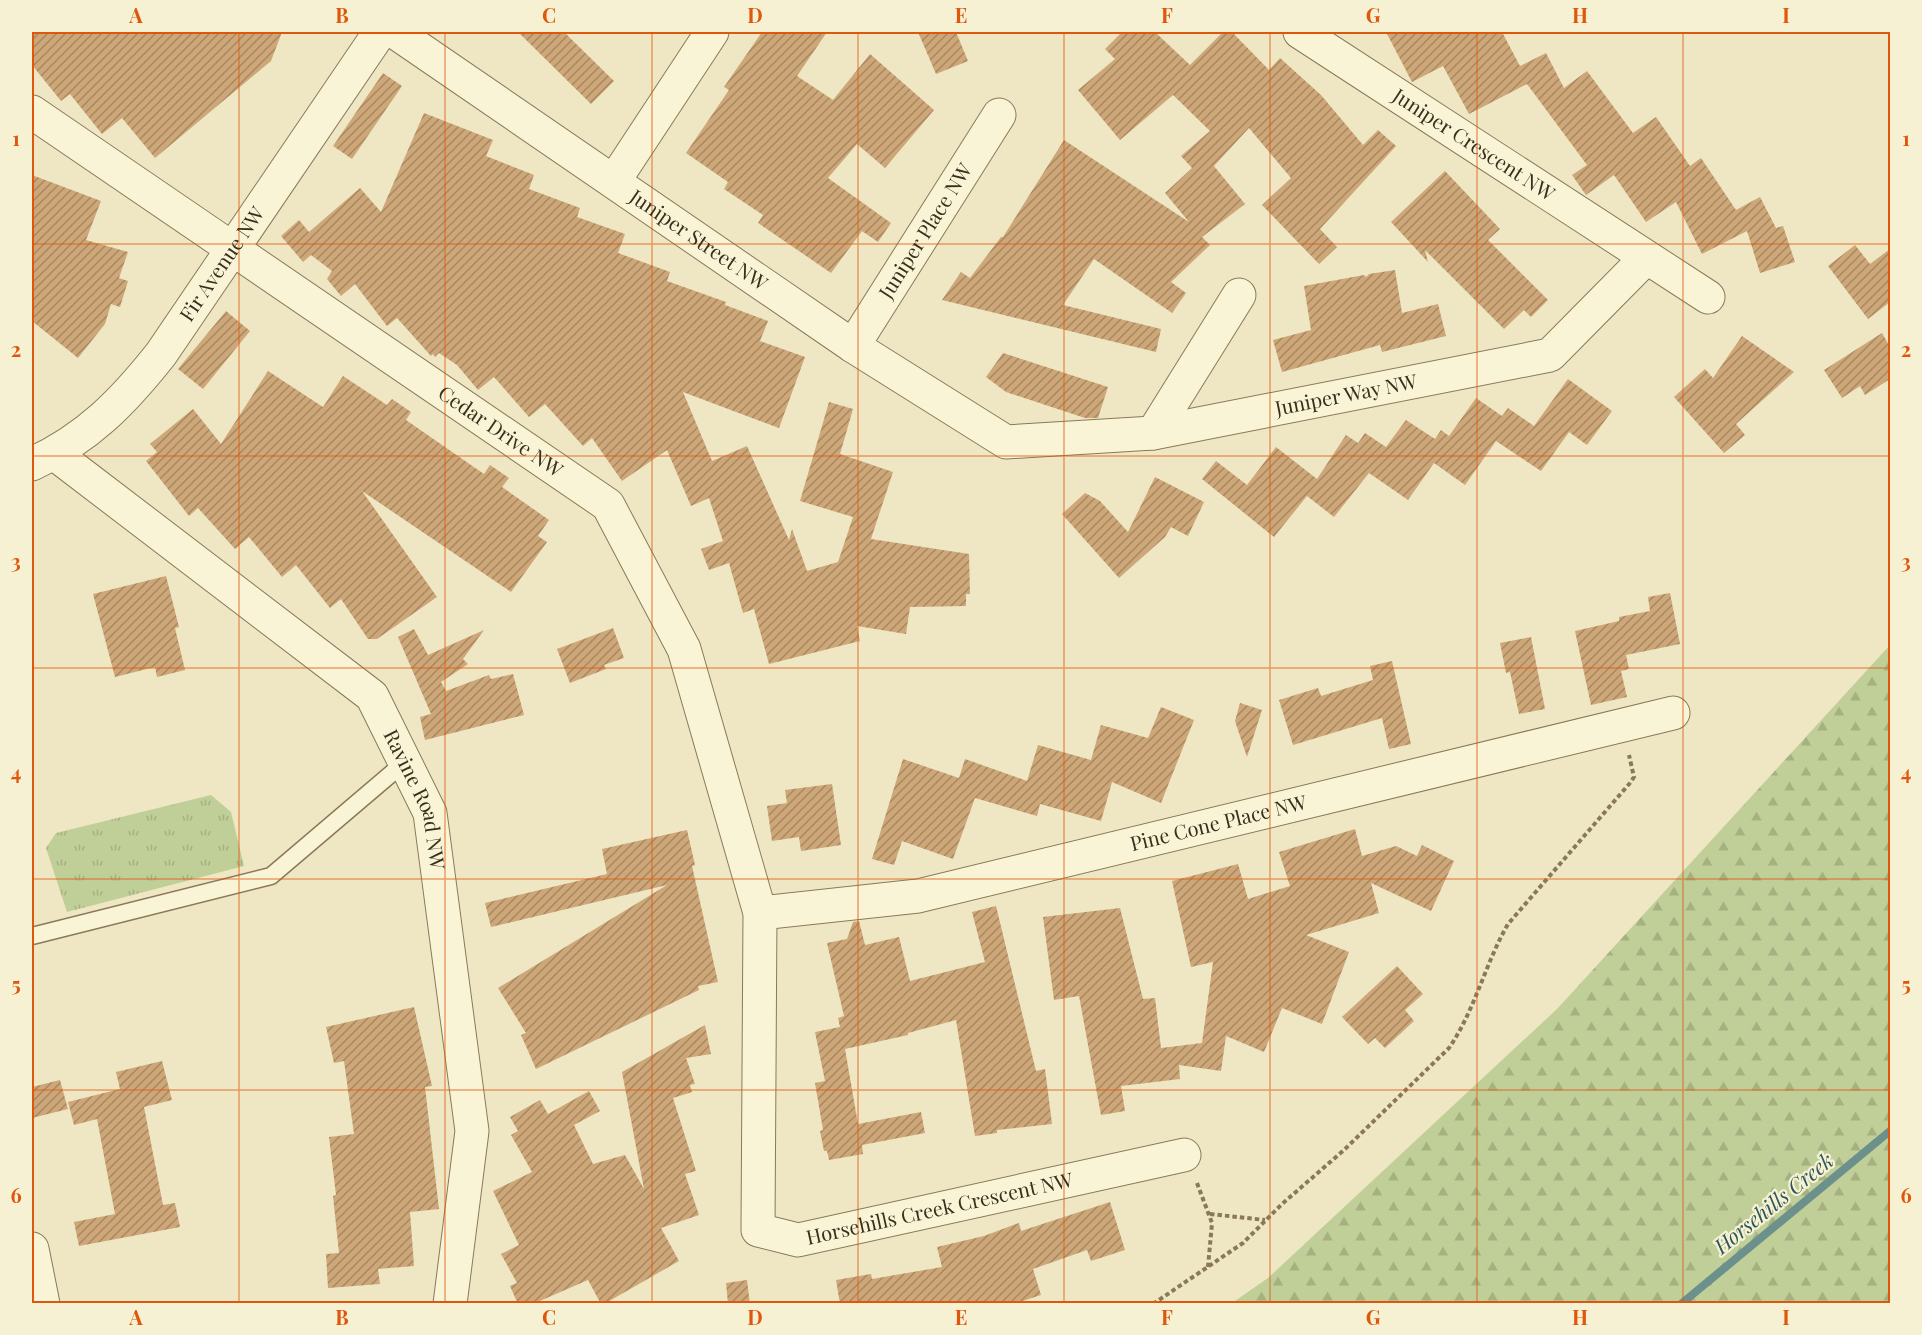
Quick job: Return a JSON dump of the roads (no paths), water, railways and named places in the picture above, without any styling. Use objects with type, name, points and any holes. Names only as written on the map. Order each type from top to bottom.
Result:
[{"type":"street","name":"Fir Avenue NW","points":[[43,459],[90,431],[138,384],[161,354],[380,32]]},
{"type":"street","name":"Juniper Street NW","points":[[395,32],[853,346],[1006,442]]},
{"type":"street","points":[[614,181],[712,32]]},
{"type":"street","name":"Juniper Crescent NW","points":[[1300,32],[1707,297]]},
{"type":"street","name":"Cedar Drive NW","points":[[32,112],[608,505],[684,649],[760,914]]},
{"type":"street","name":"Juniper Place NW","points":[[853,346],[999,115]]},
{"type":"street","name":"Juniper Way NW","points":[[1006,442],[1152,433],[1550,355],[1646,258]]},
{"type":"street","points":[[1152,433],[1239,295]]},
{"type":"street","name":"Ravine Road NW","points":[[43,459],[372,696],[430,813],[472,1131],[450,1304]]},
{"type":"street","name":"Pine Cone Place NW","points":[[760,914],[918,896],[1673,713]]},
{"type":"street","name":"Horsehills Creek Crescent NW","points":[[760,914],[758,1230],[798,1240],[1184,1155]]},
{"type":"street","points":[[32,1249],[43,1304]]},
{"type":"lane","points":[[32,936],[270,876],[405,762]]},
{"type":"waterway","name":"Horsehills Creek","points":[[1681,1304],[1890,1131]]}]
